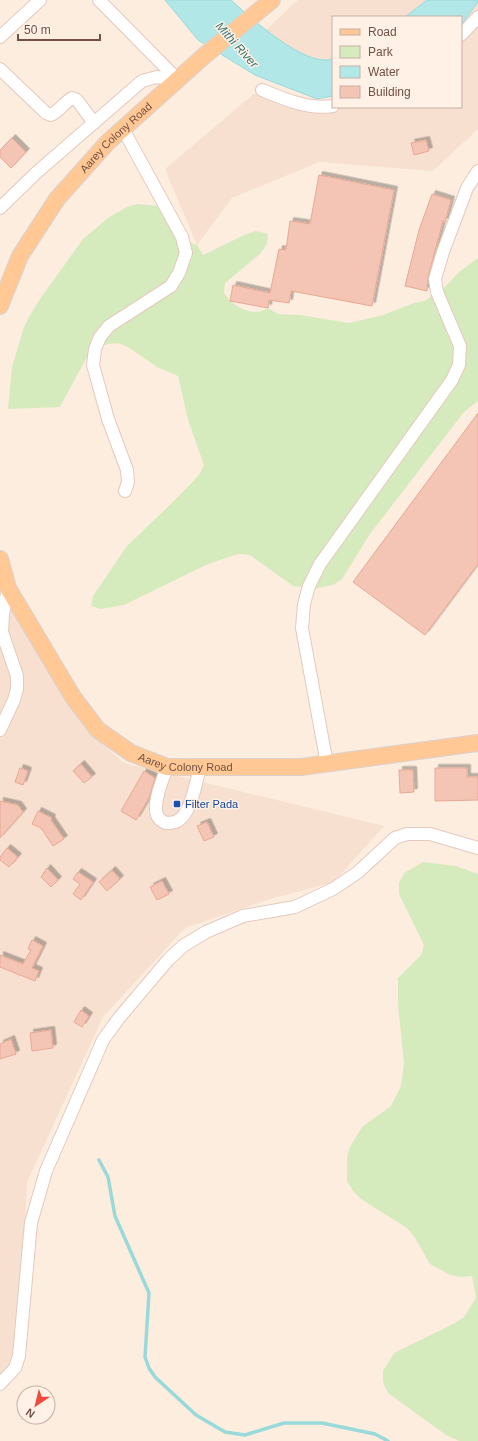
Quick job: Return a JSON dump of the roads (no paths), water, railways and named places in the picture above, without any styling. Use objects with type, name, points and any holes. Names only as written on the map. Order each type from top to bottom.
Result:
[{"type":"main road","name":"Aarey Colony Road","points":[[0,306],[20,256],[57,199],[107,143],[204,56],[272,0]]},
{"type":"main road","name":"Aarey Colony Road","points":[[0,559],[8,588],[73,696],[98,730],[131,753],[167,767],[301,767],[478,743]]},
{"type":"street","points":[[0,37],[40,0]]},
{"type":"street","points":[[99,0],[178,80]]},
{"type":"street","points":[[462,34],[478,17]]},
{"type":"street","points":[[0,69],[46,113],[51,115],[56,113],[67,101],[72,98],[77,100],[94,123]]},
{"type":"street","points":[[0,208],[36,173],[142,81],[157,77],[178,80]]},
{"type":"street","points":[[262,90],[287,100],[324,108],[332,106]]},
{"type":"street","points":[[123,129],[182,237],[186,253],[179,273],[170,286],[110,326],[100,337],[95,349],[93,365],[108,419],[127,470],[128,482],[124,491]]},
{"type":"street","points":[[328,764],[302,628],[304,604],[308,586],[320,564],[452,380],[459,365],[460,346],[437,292],[435,279],[443,252],[467,188],[478,171]]},
{"type":"street","points":[[0,730],[14,700],[17,689],[17,676],[2,632],[3,614],[8,588]]},
{"type":"street","points":[[167,767],[157,797],[155,809],[158,818],[166,823],[176,822],[188,811],[200,767]]},
{"type":"street","points":[[0,1384],[14,1368],[19,1356],[31,1223],[46,1171],[89,1069],[103,1040],[119,1018],[168,960],[183,946],[206,932],[243,916],[295,906],[333,889],[357,873],[394,838],[407,834],[430,834],[478,848]]},
{"type":"water","name":"Mithi River","points":[[165,0],[231,0],[279,40],[294,49],[308,56],[321,60],[332,59],[332,96],[317,99],[255,75],[198,40]]},
{"type":"water","points":[[427,0],[478,0],[462,24],[462,16],[406,16]]},
{"type":"waterway","points":[[99,1160],[108,1177],[115,1216],[149,1293],[145,1357],[149,1368],[155,1377],[196,1415],[225,1432],[245,1435],[284,1423],[322,1423],[375,1434],[388,1441]]},
{"type":"place","name":"Filter Pada","points":[[177,804]]}]
